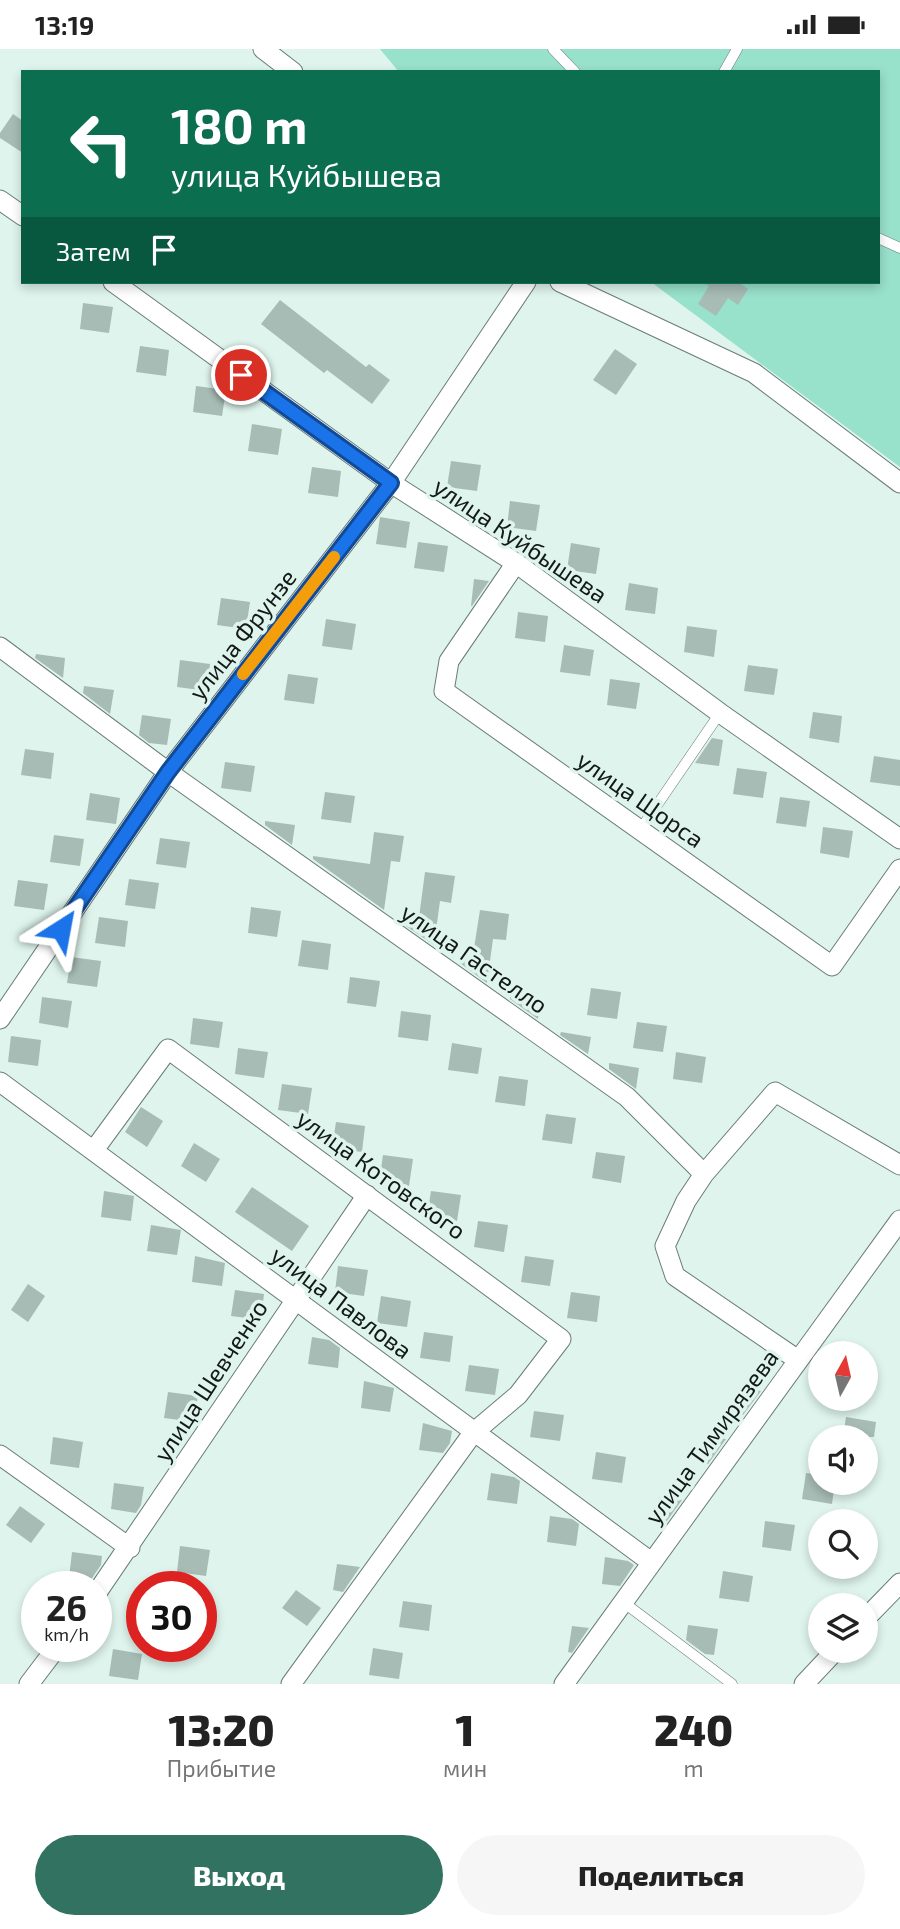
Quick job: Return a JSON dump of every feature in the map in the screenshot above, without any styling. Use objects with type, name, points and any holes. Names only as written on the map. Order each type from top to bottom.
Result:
[{"type":"street","points":[[263,49],[290,70]]},
{"type":"street","points":[[0,200],[21,215]]},
{"type":"street","name":"улица Куйбышева","points":[[116,284],[391,483],[516,563],[720,713],[900,839]]},
{"type":"street","name":"улица Фрунзе","points":[[0,1019],[168,772],[391,483],[525,284]]},
{"type":"street","points":[[564,284],[754,373],[900,483]]},
{"type":"street","name":"улица Щорса","points":[[516,563],[449,661],[444,691],[832,966],[900,869]]},
{"type":"street","name":"улица Гастелло","points":[[0,647],[168,772],[626,1097],[704,1174]]},
{"type":"street","name":"улица Котовского","points":[[94,1150],[168,1049],[561,1339],[518,1395],[473,1433]]},
{"type":"street","name":"улица Павлова","points":[[0,1082],[651,1562]]},
{"type":"street","points":[[798,1360],[675,1276],[665,1246],[686,1201],[704,1174],[775,1092],[900,1165]]},
{"type":"street","name":"улица Шевченко","points":[[112,1572],[367,1195]]},
{"type":"street","name":"улица Тимирязева","points":[[565,1684],[900,1220]]},
{"type":"street","points":[[290,1684],[473,1433]]},
{"type":"street","points":[[0,1455],[130,1548]]},
{"type":"street","points":[[878,1606],[900,1583]]},
{"type":"street","points":[[29,1684],[46,1662]]},
{"type":"street","points":[[804,1684],[824,1663]]},
{"type":"lane","points":[[553,49],[573,70]]},
{"type":"lane","points":[[724,70],[737,49]]},
{"type":"lane","points":[[880,239],[900,248]]},
{"type":"lane","points":[[640,830],[720,713]]},
{"type":"lane","points":[[623,1602],[732,1684]]},
{"type":"green space","points":[[380,49],[900,49],[900,467],[654,284],[880,284],[880,70],[397,70]]},
{"type":"building","points":[[13,114],[21,120],[21,152],[0,138],[0,133]]},
{"type":"building","points":[[706,284],[741,284],[748,289],[738,305],[728,298],[716,316],[698,304],[709,286]]},
{"type":"building","points":[[280,300],[366,367],[369,364],[390,380],[372,404],[327,370],[324,373],[261,324]]},
{"type":"building","points":[[83,303],[113,307],[109,333],[80,329]]},
{"type":"building","points":[[140,346],[169,350],[166,376],[136,372]]},
{"type":"building","points":[[615,349],[637,364],[616,395],[593,380]]},
{"type":"building","points":[[196,386],[226,390],[222,416],[193,412]]},
{"type":"building","points":[[252,424],[282,429],[278,455],[248,451]]},
{"type":"building","points":[[451,461],[481,465],[477,491],[447,487]]},
{"type":"building","points":[[312,467],[341,471],[338,497],[308,493]]},
{"type":"building","points":[[510,501],[540,505],[536,531],[507,527]]},
{"type":"building","points":[[380,517],[410,522],[406,548],[376,544]]},
{"type":"building","points":[[418,542],[448,546],[444,572],[414,568]]},
{"type":"building","points":[[571,543],[600,548],[596,574],[567,570]]},
{"type":"building","points":[[474,579],[489,581],[471,606]]},
{"type":"building","points":[[629,583],[658,588],[655,614],[625,610]]},
{"type":"building","points":[[221,598],[250,602],[246,629],[217,625]]},
{"type":"building","points":[[518,612],[548,616],[545,642],[515,638]]},
{"type":"building","points":[[326,619],[356,624],[352,650],[322,646]]},
{"type":"building","points":[[687,626],[717,630],[714,657],[684,652]]},
{"type":"building","points":[[564,645],[594,650],[590,676],[560,672]]},
{"type":"building","points":[[36,654],[65,658],[63,678],[35,658]]},
{"type":"building","points":[[180,660],[210,664],[207,691],[177,687]]},
{"type":"building","points":[[748,665],[778,669],[774,695],[744,691]]},
{"type":"building","points":[[288,674],[318,678],[314,704],[284,700]]},
{"type":"building","points":[[610,679],[640,683],[636,709],[607,705]]},
{"type":"building","points":[[84,686],[114,690],[110,714],[83,693]]},
{"type":"building","points":[[813,712],[842,716],[839,743],[809,738]]},
{"type":"building","points":[[142,715],[171,719],[167,745],[149,743],[139,735]]},
{"type":"building","points":[[712,738],[723,740],[719,766],[695,763]]},
{"type":"building","points":[[25,749],[54,753],[51,779],[21,775]]},
{"type":"building","points":[[874,756],[900,760],[900,786],[870,782]]},
{"type":"building","points":[[225,762],[255,766],[251,792],[221,788]]},
{"type":"building","points":[[737,768],[767,772],[763,798],[733,794]]},
{"type":"building","points":[[325,792],[355,796],[351,823],[321,819]]},
{"type":"building","points":[[90,793],[120,798],[116,824],[86,820]]},
{"type":"building","points":[[780,797],[810,801],[806,827],[776,823]]},
{"type":"building","points":[[265,821],[295,825],[292,845],[265,825]]},
{"type":"building","points":[[823,827],[853,831],[849,858],[820,853]]},
{"type":"building","points":[[374,832],[404,836],[400,862],[391,861],[384,910],[313,859],[313,856],[370,864]]},
{"type":"building","points":[[54,835],[84,839],[80,866],[50,862]]},
{"type":"building","points":[[160,838],[190,842],[186,868],[156,864]]},
{"type":"building","points":[[425,872],[455,876],[451,903],[440,901],[434,945],[406,926],[407,923],[418,925]]},
{"type":"building","points":[[129,879],[159,883],[155,909],[125,905]]},
{"type":"building","points":[[18,880],[48,884],[44,910],[14,906]]},
{"type":"building","points":[[251,907],[281,911],[277,937],[248,933]]},
{"type":"building","points":[[480,910],[509,914],[506,940],[493,939],[487,983],[460,963],[460,959],[472,961]]},
{"type":"building","points":[[99,917],[128,921],[125,947],[95,943]]},
{"type":"building","points":[[302,940],[331,944],[328,970],[298,966]]},
{"type":"building","points":[[71,957],[101,961],[97,987],[67,983]]},
{"type":"building","points":[[350,977],[380,981],[376,1007],[347,1003]]},
{"type":"building","points":[[591,988],[621,992],[617,1019],[587,1015]]},
{"type":"building","points":[[42,997],[72,1001],[68,1028],[39,1023]]},
{"type":"building","points":[[510,999],[540,1001],[538,1019]]},
{"type":"building","points":[[401,1011],[431,1015],[428,1041],[398,1037]]},
{"type":"building","points":[[193,1018],[223,1022],[219,1048],[190,1044]]},
{"type":"building","points":[[637,1022],[667,1026],[663,1052],[633,1048]]},
{"type":"building","points":[[561,1032],[591,1037],[588,1054],[560,1035]]},
{"type":"building","points":[[11,1036],[41,1040],[38,1066],[8,1062]]},
{"type":"building","points":[[452,1043],[482,1048],[478,1074],[448,1070]]},
{"type":"building","points":[[238,1048],[268,1052],[264,1078],[235,1074]]},
{"type":"building","points":[[676,1052],[706,1057],[702,1083],[673,1079]]},
{"type":"building","points":[[609,1063],[639,1068],[636,1089],[609,1069]]},
{"type":"building","points":[[499,1076],[528,1080],[525,1106],[495,1102]]},
{"type":"building","points":[[282,1084],[312,1088],[308,1114],[278,1110]]},
{"type":"building","points":[[141,1107],[163,1121],[147,1147],[125,1132]]},
{"type":"building","points":[[546,1114],[576,1118],[572,1144],[542,1140]]},
{"type":"building","points":[[336,1122],[365,1126],[362,1152],[332,1148]]},
{"type":"building","points":[[194,1143],[220,1159],[206,1182],[181,1166]]},
{"type":"building","points":[[596,1152],[625,1156],[621,1183],[592,1178]]},
{"type":"building","points":[[383,1155],[413,1159],[409,1186],[379,1182]]},
{"type":"building","points":[[252,1187],[309,1226],[292,1251],[235,1212]]},
{"type":"building","points":[[104,1191],[134,1196],[131,1221],[101,1217]]},
{"type":"building","points":[[431,1191],[461,1195],[457,1221],[427,1217]]},
{"type":"building","points":[[478,1221],[508,1225],[504,1252],[474,1247]]},
{"type":"building","points":[[151,1225],[181,1230],[177,1255],[147,1251]]},
{"type":"building","points":[[195,1256],[225,1263],[222,1286],[192,1282]]},
{"type":"building","points":[[525,1256],[554,1260],[550,1286],[521,1282]]},
{"type":"building","points":[[338,1266],[368,1270],[364,1296],[335,1292]]},
{"type":"building","points":[[28,1284],[45,1296],[28,1322],[11,1310]]},
{"type":"building","points":[[235,1290],[264,1294],[261,1320],[231,1316]]},
{"type":"building","points":[[571,1292],[600,1296],[597,1322],[567,1318]]},
{"type":"building","points":[[381,1296],[411,1301],[407,1327],[377,1323]]},
{"type":"building","points":[[424,1332],[453,1336],[450,1362],[420,1358]]},
{"type":"building","points":[[312,1337],[329,1340],[340,1348],[338,1368],[308,1364]]},
{"type":"building","points":[[469,1365],[499,1369],[495,1395],[465,1391]]},
{"type":"building","points":[[364,1381],[394,1388],[390,1412],[361,1408]]},
{"type":"building","points":[[741,1388],[761,1391],[743,1415],[737,1414]]},
{"type":"building","points":[[168,1392],[198,1396],[194,1422],[164,1418]]},
{"type":"building","points":[[534,1411],[564,1415],[560,1441],[530,1437]]},
{"type":"building","points":[[846,1417],[876,1422],[876,1425],[845,1425]]},
{"type":"building","points":[[423,1423],[452,1431],[450,1443],[443,1453],[419,1450]]},
{"type":"building","points":[[704,1436],[726,1439],[708,1464],[700,1463]]},
{"type":"building","points":[[53,1437],[83,1442],[79,1468],[50,1464]]},
{"type":"building","points":[[596,1452],[626,1457],[622,1483],[592,1479]]},
{"type":"building","points":[[491,1473],[514,1477],[520,1481],[517,1504],[487,1500]]},
{"type":"building","points":[[806,1473],[808,1495],[833,1495],[832,1504],[802,1499]]},
{"type":"building","points":[[114,1483],[144,1487],[141,1505],[136,1513],[111,1509]]},
{"type":"building","points":[[659,1497],[682,1500],[664,1525],[655,1523]]},
{"type":"building","points":[[20,1506],[45,1524],[31,1543],[6,1525]]},
{"type":"building","points":[[550,1516],[572,1519],[579,1524],[576,1546],[547,1542]]},
{"type":"building","points":[[765,1521],[795,1525],[791,1551],[762,1547]]},
{"type":"building","points":[[180,1546],[210,1550],[207,1571],[177,1571]]},
{"type":"building","points":[[72,1552],[102,1556],[97,1571],[70,1571]]},
{"type":"building","points":[[605,1557],[628,1561],[634,1565],[620,1586],[602,1584]]},
{"type":"building","points":[[337,1564],[360,1567],[343,1592],[333,1590]]},
{"type":"building","points":[[723,1571],[753,1576],[749,1602],[719,1598]]},
{"type":"building","points":[[296,1590],[321,1608],[307,1626],[282,1608]]},
{"type":"building","points":[[403,1601],[432,1605],[429,1631],[399,1627]]},
{"type":"building","points":[[688,1625],[718,1629],[714,1655],[705,1654],[686,1640]]},
{"type":"building","points":[[572,1626],[589,1628],[572,1653],[568,1652]]},
{"type":"building","points":[[373,1648],[403,1653],[399,1679],[369,1675]]},
{"type":"building","points":[[113,1649],[126,1651],[126,1662],[141,1662],[138,1680],[109,1676]]},
{"type":"slow traffic","points":[[243,674],[334,557]]},
{"type":"route","points":[[61,929],[168,772],[391,483],[241,375]]}]
